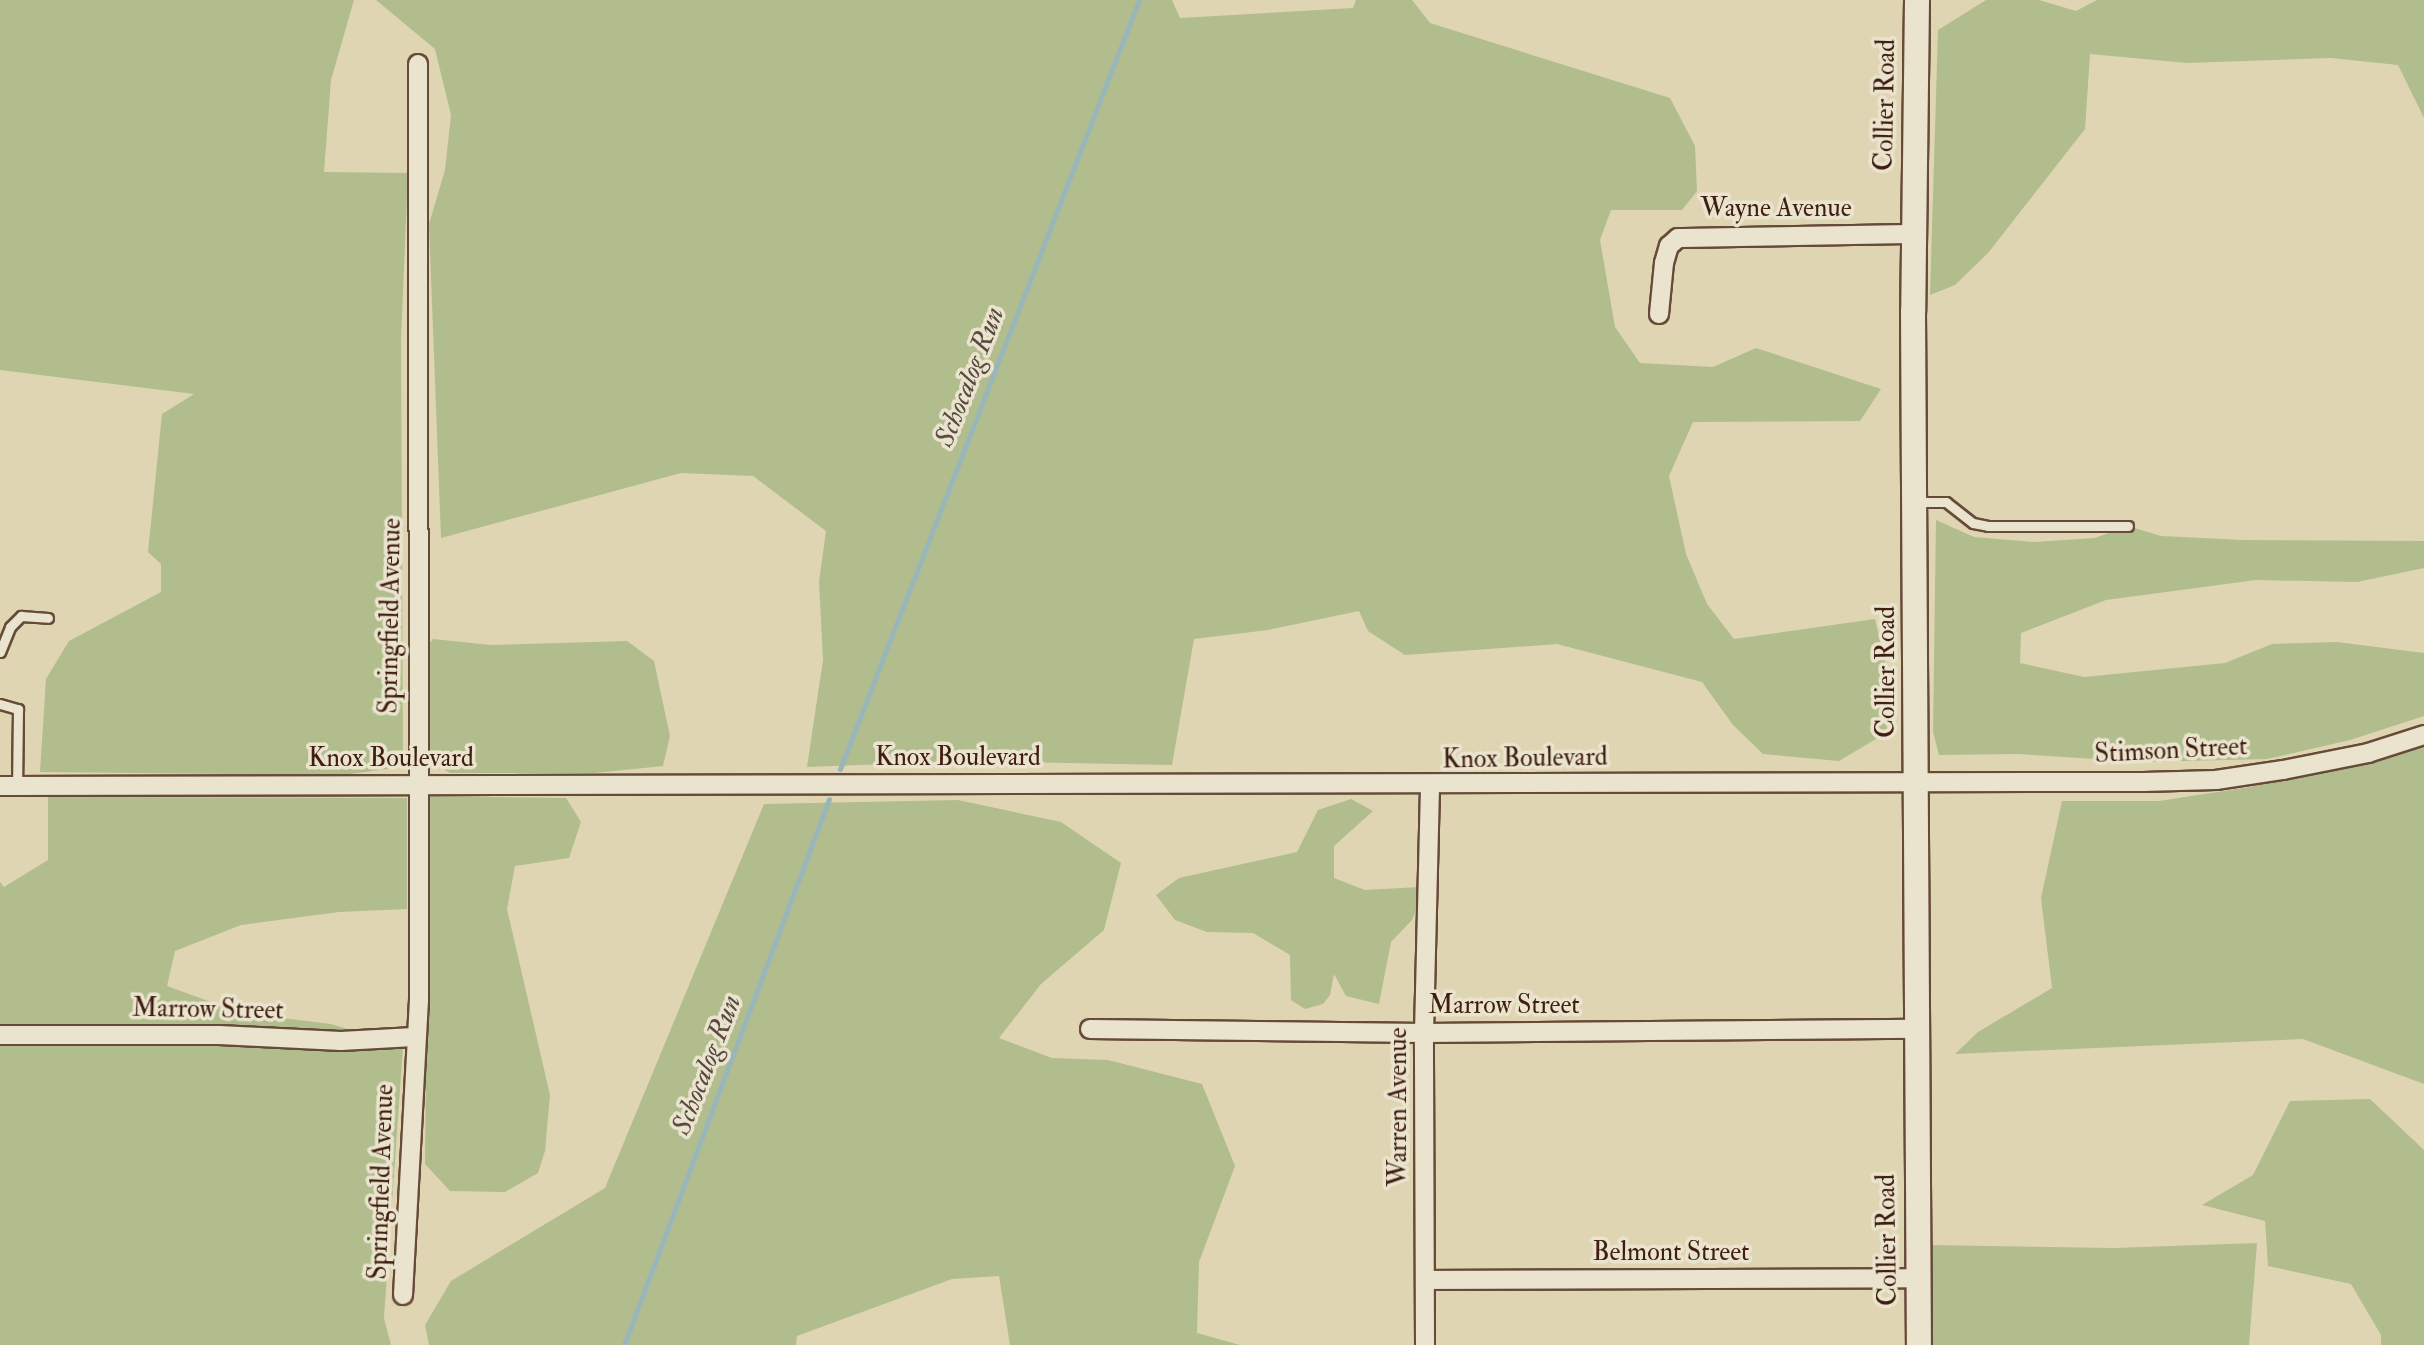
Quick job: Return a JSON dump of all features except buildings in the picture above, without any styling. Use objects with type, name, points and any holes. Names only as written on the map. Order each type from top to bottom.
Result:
[{"type":"street","name":"Collier Road","points":[[1917,0],[1914,234],[1919,1345]]},
{"type":"street","name":"Springfield Avenue","points":[[403,1295],[414,1038],[419,1001],[418,64]]},
{"type":"street","name":"Wayne Avenue","points":[[1659,314],[1664,262],[1669,246],[1678,238],[1914,234]]},
{"type":"street","name":"Stimson Street","points":[[1916,785],[2216,780],[2368,753],[2424,735]]},
{"type":"street","name":"Knox Boulevard","points":[[8,786],[1916,785]]},
{"type":"street","name":"Warren Avenue","points":[[1425,1345],[1424,1033],[1430,786]]},
{"type":"street","name":"Marrow Street","points":[[1090,1029],[1424,1033],[1917,1029]]},
{"type":"street","name":"Marrow Street","points":[[0,1035],[219,1035],[341,1041],[414,1038]]},
{"type":"street","name":"Belmont Street","points":[[1425,1280],[1918,1278]]},
{"type":"lane","points":[[1915,502],[1947,502],[1973,523],[1988,526],[2128,526]]},
{"type":"lane","points":[[0,652],[10,627],[21,616],[48,618]]},
{"type":"lane","points":[[0,705],[18,709],[8,786]]},
{"type":"green space","points":[[0,0],[354,0],[331,80],[324,172],[408,173],[401,339],[403,751],[395,768],[343,775],[40,772],[46,679],[69,641],[161,592],[161,564],[148,552],[162,414],[194,394],[0,370]]},
{"type":"green space","points":[[376,0],[1172,0],[1180,18],[1353,8],[1356,0],[1412,0],[1430,23],[1670,98],[1695,146],[1697,191],[1682,210],[1611,210],[1600,240],[1615,327],[1640,363],[1713,367],[1756,348],[1881,389],[1860,421],[1693,422],[1669,476],[1686,554],[1707,604],[1734,639],[1875,619],[1892,691],[1886,733],[1839,761],[1763,754],[1733,725],[1702,682],[1557,644],[1405,655],[1368,631],[1359,611],[1268,630],[1194,639],[1172,765],[964,761],[807,767],[823,660],[819,582],[826,531],[753,476],[681,473],[441,538],[429,224],[445,170],[451,115],[435,49]]},
{"type":"green space","points":[[1986,0],[2039,0],[2076,11],[2097,0],[2424,0],[2424,118],[2398,65],[2331,58],[2187,63],[2090,54],[2085,129],[1988,253],[1955,285],[1930,295],[1938,30]]},
{"type":"green space","points":[[1936,520],[1974,537],[2035,542],[2095,538],[2128,526],[2161,536],[2242,540],[2424,541],[2424,568],[2357,582],[2256,580],[2106,600],[2021,633],[2020,663],[2084,677],[2225,663],[2272,644],[2337,642],[2424,653],[2424,716],[2350,740],[2267,759],[2143,762],[2018,754],[1939,755],[1933,732]]},
{"type":"green space","points":[[433,639],[491,645],[627,641],[654,661],[670,736],[663,766],[595,773],[450,773],[428,760],[423,652]]},
{"type":"green space","points":[[2424,741],[2424,1084],[2303,1039],[1955,1054],[1978,1032],[2052,988],[2041,898],[2062,801],[2159,801],[2250,787]]},
{"type":"green space","points":[[429,796],[566,798],[581,822],[569,858],[515,866],[507,909],[550,1095],[545,1151],[538,1173],[505,1192],[450,1191],[425,1164]]},
{"type":"green space","points":[[48,797],[407,798],[407,909],[339,912],[241,925],[175,951],[167,986],[241,1013],[331,1024],[403,1046],[384,1318],[391,1345],[0,1345],[0,882],[4,887],[48,860]]},
{"type":"green space","points":[[1351,799],[1373,811],[1334,846],[1334,878],[1365,890],[1420,887],[1419,904],[1412,920],[1391,942],[1379,1004],[1346,996],[1334,974],[1330,995],[1323,1004],[1305,1009],[1291,1000],[1290,955],[1253,933],[1207,932],[1175,920],[1156,895],[1179,878],[1297,852],[1318,810]]},
{"type":"green space","points":[[958,800],[1061,822],[1121,863],[1104,930],[1041,984],[999,1038],[1052,1058],[1108,1060],[1202,1084],[1235,1166],[1199,1262],[1197,1333],[1240,1345],[1010,1345],[999,1276],[952,1279],[797,1336],[796,1345],[429,1345],[425,1325],[451,1281],[605,1188],[764,804]]},
{"type":"green space","points":[[2370,1099],[2424,1150],[2424,1345],[2381,1345],[2381,1335],[2351,1284],[2268,1266],[2265,1221],[2202,1205],[2253,1175],[2290,1101]]},
{"type":"green space","points":[[2257,1243],[2249,1345],[1930,1345],[1929,1245],[2114,1248]]},
{"type":"waterway","name":"Schocalog Run","points":[[840,769],[1139,0]]},
{"type":"waterway","name":"Schocalog Run","points":[[624,1345],[829,799]]}]
